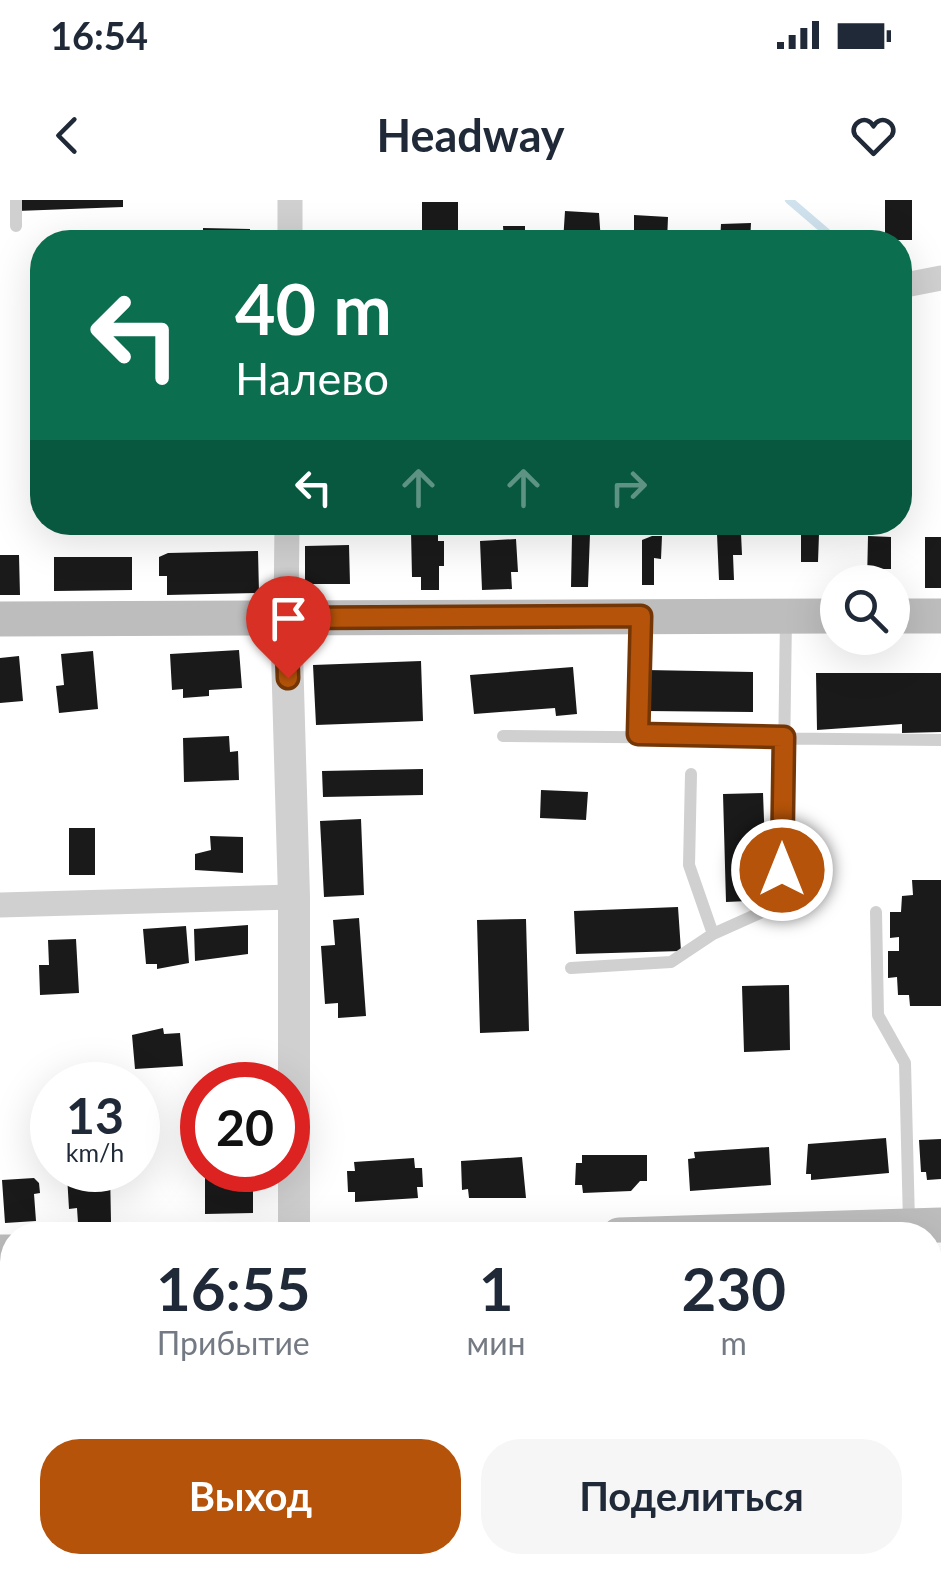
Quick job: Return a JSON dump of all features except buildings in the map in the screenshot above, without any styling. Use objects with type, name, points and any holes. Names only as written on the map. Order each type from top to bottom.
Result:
[{"type":"main road","points":[[0,619],[820,616]]},
{"type":"main road","points":[[910,616],[941,616]]},
{"type":"street","points":[[290,200],[290,230]]},
{"type":"street","points":[[912,284],[941,278]]},
{"type":"street","points":[[287,535],[294,896],[294,1222]]},
{"type":"street","points":[[0,905],[294,896]]},
{"type":"lane","points":[[16,200],[16,226]]},
{"type":"lane","points":[[638,734],[641,616]]},
{"type":"lane","points":[[571,968],[671,962],[713,934],[782,903],[786,616]]},
{"type":"lane","points":[[503,736],[638,734],[941,740]]},
{"type":"lane","points":[[691,774],[690,866],[713,934]]},
{"type":"lane","points":[[876,912],[878,1015],[905,1064],[925,1222]]},
{"type":"waterway","points":[[789,200],[824,230]]},
{"type":"route","points":[[288,678],[286,618],[641,616],[638,734],[784,737],[782,870]]}]
